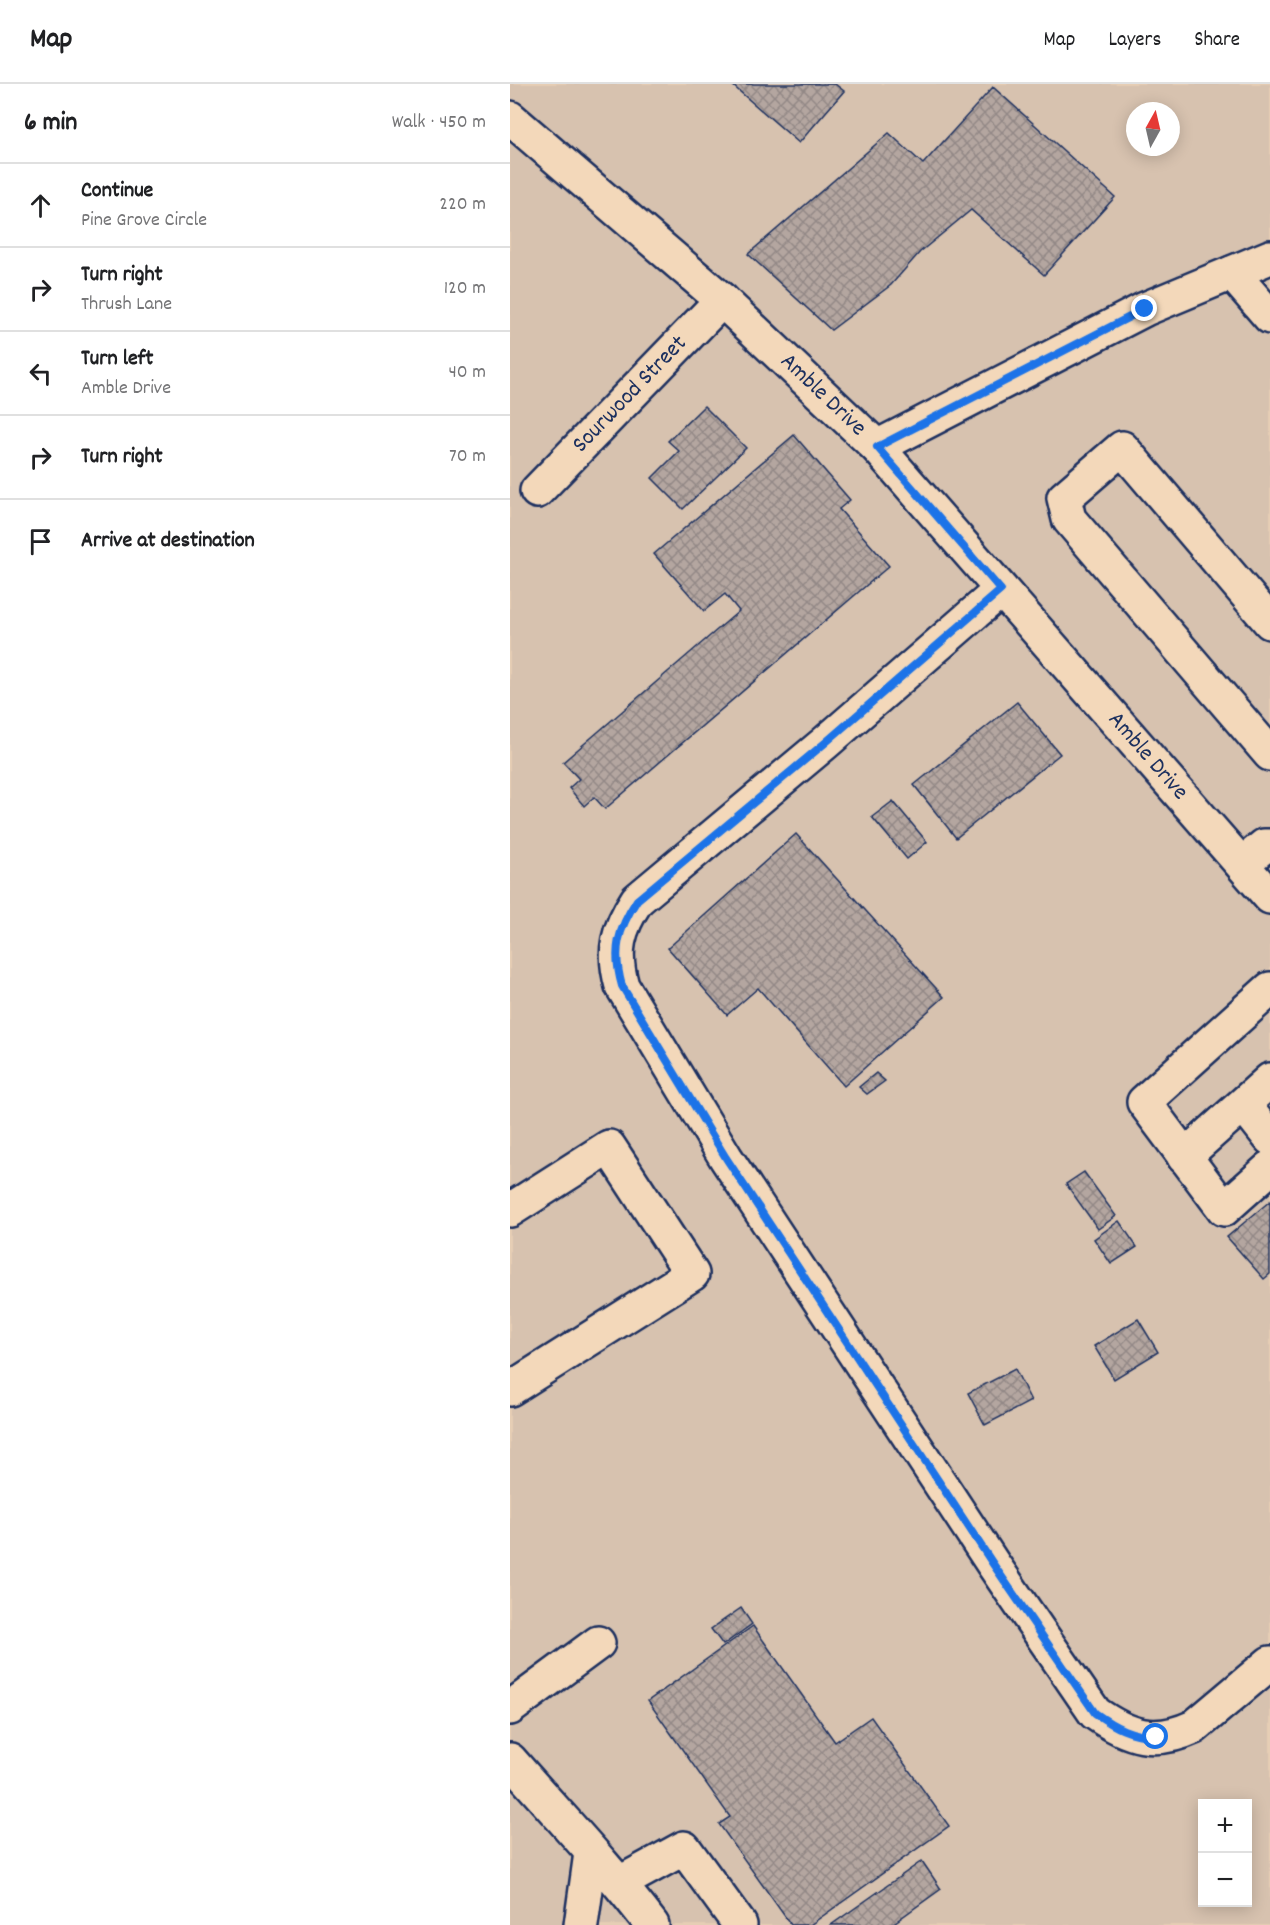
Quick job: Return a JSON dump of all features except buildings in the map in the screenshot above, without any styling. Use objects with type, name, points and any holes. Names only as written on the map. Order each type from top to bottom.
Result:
[{"type":"street","name":"Amble Drive","points":[[510,118],[722,300],[877,447],[1001,590],[1262,844],[1270,897]]},
{"type":"street","points":[[877,447],[1145,309],[1270,257]]},
{"type":"street","points":[[1232,273],[1270,317]]},
{"type":"street","name":"Sourwood Street","points":[[537,491],[722,300]]},
{"type":"street","points":[[1270,622],[1122,448],[1064,498],[1069,519],[1270,754]]},
{"type":"street","points":[[1001,590],[825,743],[637,900],[623,922],[617,947],[622,986],[726,1158],[993,1564],[1095,1713],[1117,1729],[1143,1736],[1156,1737],[1182,1732],[1194,1727],[1270,1663]]},
{"type":"street","points":[[1270,989],[1144,1102],[1224,1209],[1270,1168]]},
{"type":"street","points":[[1184,1157],[1270,1080]]},
{"type":"street","points":[[1244,1104],[1270,1138]]},
{"type":"street","points":[[510,1210],[609,1147],[692,1274],[510,1389]]},
{"type":"street","points":[[510,1708],[598,1643]]},
{"type":"street","points":[[510,1760],[620,1883],[652,1925]]},
{"type":"street","points":[[620,1883],[684,1848],[740,1925]]},
{"type":"street","points":[[581,1925],[591,1853]]},
{"type":"shaded area","points":[[510,84],[1270,84],[1270,1925],[510,1925]]},
{"type":"route","points":[[1145,309],[877,447],[1001,590],[825,743],[637,900],[623,922],[617,947],[622,986],[726,1158],[993,1564],[1095,1713],[1117,1729],[1156,1737]]}]
